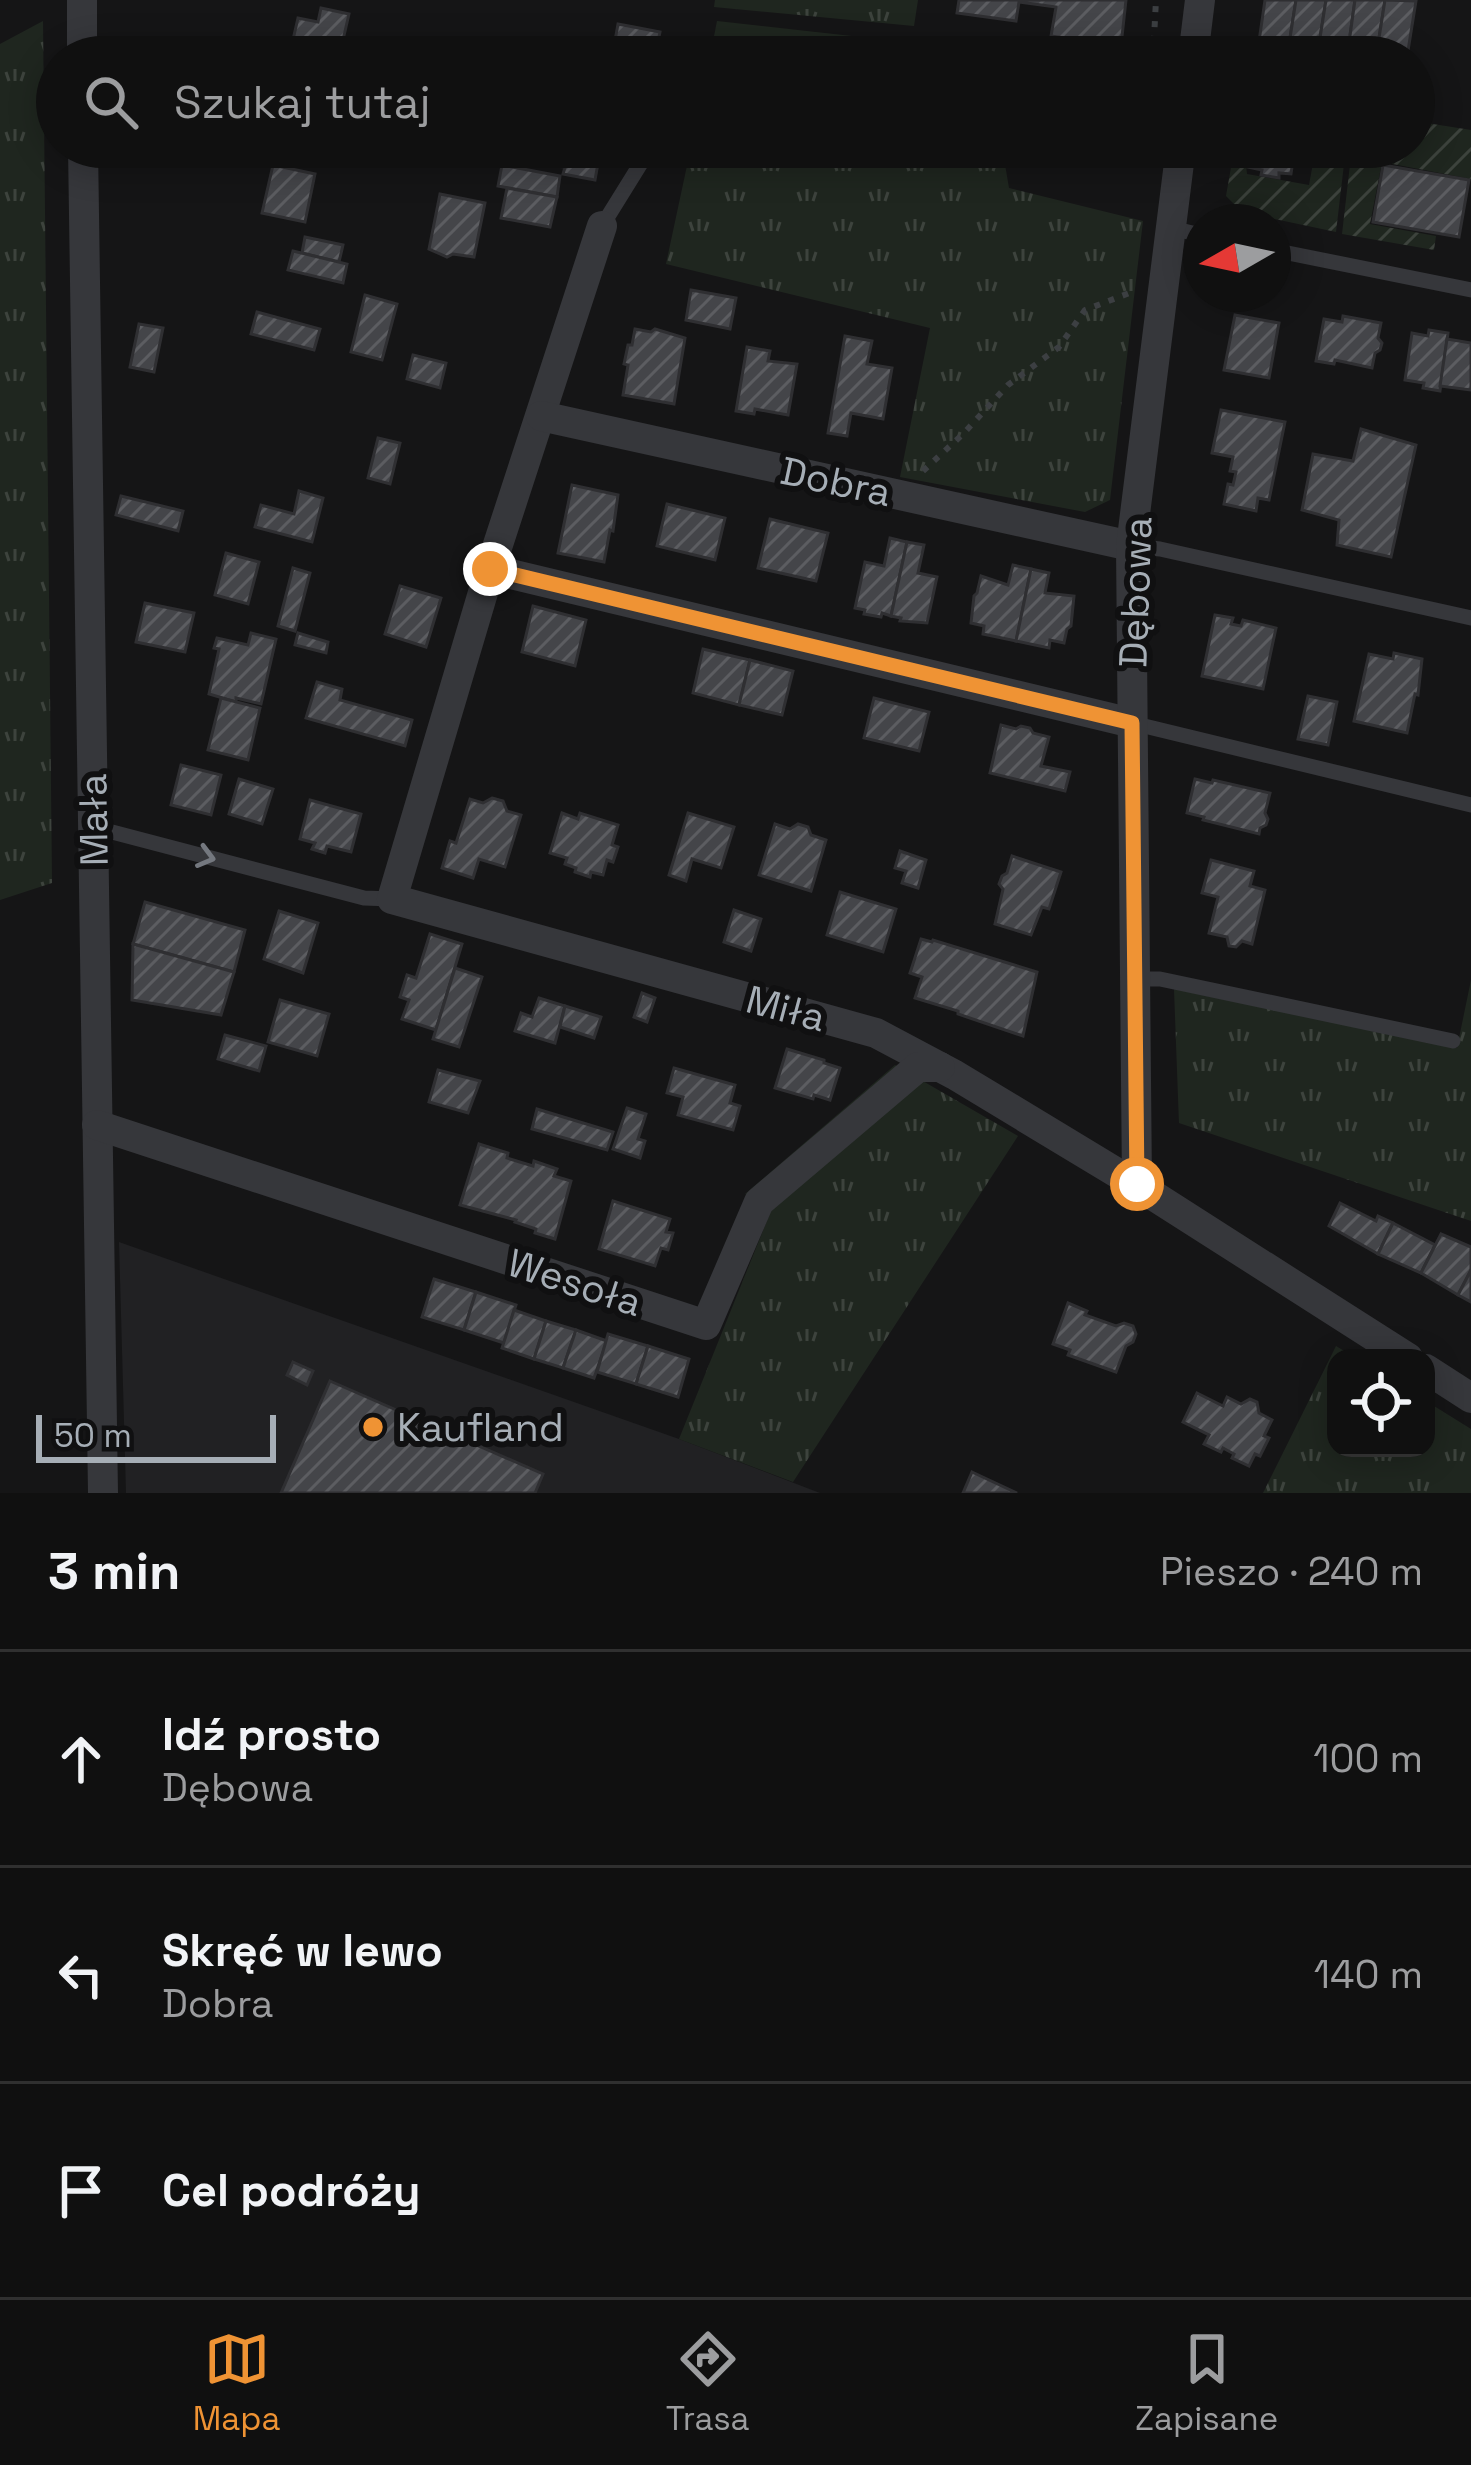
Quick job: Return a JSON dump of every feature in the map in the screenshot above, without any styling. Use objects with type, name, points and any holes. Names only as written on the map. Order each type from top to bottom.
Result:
[{"type":"street","points":[[82,0],[82,36]]},
{"type":"street","points":[[1196,36],[1200,0]]},
{"type":"street","name":"Mała","points":[[83,168],[103,1493]]},
{"type":"street","name":"Dębowa","points":[[1182,168],[1184,204]]},
{"type":"street","points":[[392,899],[490,569],[602,226]]},
{"type":"street","name":"Dębowa","points":[[1137,1184],[1131,546],[1183,249]]},
{"type":"street","name":"Dobra","points":[[541,416],[1131,546]]},
{"type":"street","points":[[490,569],[1132,723]]},
{"type":"street","name":"Miła","points":[[392,899],[877,1033],[1137,1184],[1394,1349]]},
{"type":"street","name":"Wesoła","points":[[97,1125],[706,1324],[759,1202],[918,1067],[940,1067]]},
{"type":"street","points":[[1435,1375],[1471,1398]]},
{"type":"lane","points":[[602,226],[638,168]]},
{"type":"lane","points":[[1291,254],[1471,290]]},
{"type":"lane","points":[[1131,546],[1471,618]]},
{"type":"lane","points":[[1132,723],[1471,805]]},
{"type":"lane","name":"Miła","points":[[93,827],[364,898],[392,899]]},
{"type":"lane","points":[[1135,980],[1160,979],[1453,1041]]},
{"type":"path","points":[[1154,36],[1156,0]]},
{"type":"path","points":[[897,494],[1008,386],[1059,347],[1085,310],[1147,286]]},
{"type":"shaded area","points":[[119,1242],[679,1439],[820,1493],[126,1493]]},
{"type":"green space","points":[[715,0],[918,0],[914,26],[714,7]]},
{"type":"green space","points":[[43,21],[43,36],[36,36],[36,168],[45,168],[52,883],[0,900],[0,44]]},
{"type":"green space","points":[[717,21],[852,36],[714,36]]},
{"type":"green space","points":[[1435,124],[1471,130],[1471,179],[1413,168],[1435,168]]},
{"type":"green space","points":[[687,168],[1006,168],[1009,188],[1143,221],[1110,500],[1085,512],[900,477],[930,328],[666,264]]},
{"type":"green space","points":[[1231,168],[1246,168],[1247,174],[1309,185],[1312,168],[1344,168],[1336,232],[1291,222],[1291,204],[1234,204],[1226,196]]},
{"type":"green space","points":[[1350,168],[1381,168],[1370,224],[1436,236],[1434,250],[1342,234]]},
{"type":"green space","points":[[1471,980],[1471,1221],[1179,1123],[1174,989],[1457,1048]]},
{"type":"green space","points":[[895,1065],[1018,1136],[793,1482],[679,1439],[771,1211],[745,1194]]},
{"type":"green space","points":[[1327,1364],[1327,1457],[1435,1457],[1435,1407],[1471,1429],[1471,1493],[1263,1493]]},
{"type":"building","points":[[959,0],[1126,0],[1122,36],[1051,36],[1056,7],[1019,2],[1016,21],[957,13]]},
{"type":"building","points":[[1265,0],[1296,0],[1290,36],[1260,36]]},
{"type":"building","points":[[1296,0],[1326,0],[1320,36],[1290,36]]},
{"type":"building","points":[[1326,0],[1355,0],[1350,36],[1320,36]]},
{"type":"building","points":[[1355,0],[1385,0],[1379,36],[1350,36]]},
{"type":"building","points":[[1385,0],[1416,1],[1410,36],[1379,36]]},
{"type":"building","points":[[321,8],[349,14],[344,36],[294,36],[298,18],[318,22]]},
{"type":"building","points":[[618,24],[660,32],[659,36],[616,36]]},
{"type":"building","points":[[272,168],[315,174],[305,222],[262,213]]},
{"type":"building","points":[[501,168],[560,176],[557,197],[498,186]]},
{"type":"building","points":[[565,168],[597,168],[595,180],[563,174]]},
{"type":"building","points":[[1253,168],[1292,168],[1291,174],[1279,173],[1279,178],[1261,175],[1262,170]]},
{"type":"building","points":[[1382,168],[1469,180],[1459,237],[1373,222]]},
{"type":"building","points":[[507,188],[557,197],[550,227],[501,218]]},
{"type":"building","points":[[440,194],[485,203],[474,257],[447,257],[429,249]]},
{"type":"building","points":[[305,237],[343,245],[339,262],[302,253]]},
{"type":"building","points":[[293,251],[347,264],[343,283],[288,270]]},
{"type":"building","points":[[691,290],[736,298],[730,329],[686,320]]},
{"type":"building","points":[[365,295],[397,304],[382,360],[351,352]]},
{"type":"building","points":[[257,312],[320,329],[314,350],[251,334]]},
{"type":"building","points":[[1235,315],[1279,323],[1269,378],[1224,370]]},
{"type":"building","points":[[1343,316],[1381,323],[1378,338],[1382,343],[1372,368],[1316,361],[1324,319],[1342,322]]},
{"type":"building","points":[[139,324],[163,328],[154,372],[130,367]]},
{"type":"building","points":[[635,329],[685,338],[674,404],[623,395],[628,365],[624,364]]},
{"type":"building","points":[[1429,330],[1448,333],[1440,391],[1405,380],[1412,333],[1428,336]]},
{"type":"building","points":[[845,336],[872,341],[867,364],[892,368],[883,419],[851,413],[847,436],[828,433]]},
{"type":"building","points":[[1447,339],[1471,343],[1471,390],[1440,386]]},
{"type":"building","points":[[747,347],[770,351],[768,361],[797,364],[788,415],[736,411]]},
{"type":"building","points":[[413,355],[446,363],[440,388],[407,379]]},
{"type":"building","points":[[1221,410],[1285,422],[1269,500],[1258,498],[1256,511],[1224,504],[1236,472],[1230,471],[1233,457],[1212,453]]},
{"type":"building","points":[[1361,429],[1416,445],[1391,557],[1337,545],[1339,520],[1302,510],[1313,454],[1353,461]]},
{"type":"building","points":[[378,438],[400,443],[390,484],[368,478]]},
{"type":"building","points":[[572,485],[618,495],[604,562],[558,553]]},
{"type":"building","points":[[299,491],[323,498],[312,542],[255,527],[261,505],[294,514]]},
{"type":"building","points":[[121,496],[183,511],[178,531],[116,515]]},
{"type":"building","points":[[667,504],[725,518],[715,560],[657,546]]},
{"type":"building","points":[[770,519],[828,533],[816,581],[758,568]]},
{"type":"building","points":[[890,538],[907,542],[891,616],[864,614],[865,610],[855,608],[865,562],[884,566]]},
{"type":"building","points":[[907,542],[924,545],[918,573],[937,577],[927,623],[891,616]]},
{"type":"building","points":[[226,553],[259,562],[248,604],[215,595]]},
{"type":"building","points":[[1013,565],[1031,569],[1016,641],[983,634],[984,626],[971,623],[981,576],[1008,585]]},
{"type":"building","points":[[293,568],[310,573],[295,631],[278,626]]},
{"type":"building","points":[[1031,569],[1049,573],[1045,593],[1074,596],[1064,643],[1050,640],[1049,648],[1016,641]]},
{"type":"building","points":[[400,586],[441,598],[426,647],[385,634]]},
{"type":"building","points":[[145,603],[194,613],[185,652],[136,642]]},
{"type":"building","points":[[533,606],[586,620],[575,666],[522,652]]},
{"type":"building","points":[[1215,615],[1233,618],[1231,624],[1241,626],[1243,620],[1276,628],[1263,689],[1202,676]]},
{"type":"building","points":[[251,633],[276,639],[261,704],[209,694],[217,638],[248,645]]},
{"type":"building","points":[[298,633],[328,642],[326,653],[295,645]]},
{"type":"building","points":[[703,649],[750,660],[739,705],[693,693]]},
{"type":"building","points":[[1394,653],[1422,659],[1407,733],[1354,721],[1369,654],[1393,659]]},
{"type":"building","points":[[750,660],[793,671],[782,715],[739,705]]},
{"type":"building","points":[[317,682],[342,689],[340,700],[412,720],[405,746],[306,718]]},
{"type":"building","points":[[1308,696],[1337,702],[1328,745],[1298,739]]},
{"type":"building","points":[[221,698],[260,708],[248,760],[208,750]]},
{"type":"building","points":[[874,698],[929,712],[919,751],[864,738]]},
{"type":"building","points":[[1001,725],[1030,728],[1049,737],[1041,766],[1070,772],[1065,791],[990,773]]},
{"type":"building","points":[[181,765],[221,775],[211,815],[171,805]]},
{"type":"building","points":[[239,779],[273,789],[262,824],[229,814]]},
{"type":"building","points":[[1195,779],[1270,793],[1266,825],[1259,834],[1187,813]]},
{"type":"building","points":[[492,798],[503,801],[507,811],[521,815],[505,867],[479,859],[473,878],[442,868],[470,799],[483,803]]},
{"type":"building","points":[[310,800],[361,814],[351,852],[327,846],[325,853],[312,849],[315,843],[300,839]]},
{"type":"building","points":[[562,813],[578,819],[580,813],[618,825],[612,845],[618,847],[603,875],[575,872],[576,868],[565,864],[567,858],[550,853]]},
{"type":"building","points":[[688,813],[734,827],[721,868],[692,859],[686,881],[669,875]]},
{"type":"building","points":[[775,824],[790,829],[798,824],[808,827],[811,835],[826,840],[811,891],[759,875]]},
{"type":"building","points":[[900,851],[926,860],[918,888],[902,883],[906,871],[895,868]]},
{"type":"building","points":[[1012,856],[1061,872],[1049,909],[1042,907],[1031,935],[995,924],[1003,889],[999,884]]},
{"type":"building","points":[[1211,860],[1254,871],[1250,886],[1265,890],[1252,944],[1242,941],[1229,946],[1227,937],[1209,933],[1218,897],[1202,893]]},
{"type":"building","points":[[840,892],[896,909],[883,952],[827,935]]},
{"type":"building","points":[[145,902],[245,930],[234,972],[133,944]]},
{"type":"building","points":[[734,910],[761,919],[751,951],[724,942]]},
{"type":"building","points":[[279,911],[318,923],[303,973],[264,959]]},
{"type":"building","points":[[430,934],[462,944],[436,1030],[402,1019],[409,1000],[400,997],[407,975],[416,978]]},
{"type":"building","points":[[921,939],[1037,972],[1023,1036],[915,998],[922,977],[910,973]]},
{"type":"building","points":[[133,944],[234,972],[221,1015],[132,1000]]},
{"type":"building","points":[[455,968],[482,977],[459,1047],[433,1039]]},
{"type":"building","points":[[642,993],[655,998],[647,1022],[634,1017]]},
{"type":"building","points":[[539,998],[565,1006],[555,1043],[515,1031],[521,1013],[532,1017]]},
{"type":"building","points":[[280,1000],[329,1014],[317,1056],[268,1042]]},
{"type":"building","points":[[565,1006],[601,1017],[594,1038],[560,1027]]},
{"type":"building","points":[[225,1035],[266,1046],[259,1071],[218,1059]]},
{"type":"building","points":[[787,1049],[840,1068],[830,1100],[775,1088]]},
{"type":"building","points":[[674,1068],[735,1085],[730,1103],[740,1106],[733,1130],[678,1115],[683,1097],[667,1093]]},
{"type":"building","points":[[438,1070],[480,1081],[468,1113],[429,1102]]},
{"type":"building","points":[[627,1108],[646,1114],[638,1139],[645,1141],[640,1158],[613,1149]]},
{"type":"building","points":[[537,1109],[613,1132],[607,1150],[532,1129]]},
{"type":"building","points":[[479,1144],[508,1153],[507,1158],[557,1169],[554,1176],[571,1181],[555,1239],[516,1220],[460,1205]]},
{"type":"building","points":[[613,1201],[670,1219],[666,1232],[673,1233],[668,1250],[661,1248],[655,1266],[599,1249]]},
{"type":"building","points":[[1340,1203],[1376,1221],[1378,1216],[1393,1223],[1378,1254],[1329,1226]]},
{"type":"building","points":[[1393,1223],[1435,1245],[1421,1273],[1378,1254]]},
{"type":"building","points":[[1441,1234],[1471,1247],[1471,1270],[1458,1295],[1421,1273]]},
{"type":"building","points":[[1471,1270],[1471,1302],[1458,1295]]},
{"type":"building","points":[[434,1279],[476,1292],[464,1330],[422,1317]]},
{"type":"building","points":[[476,1292],[516,1305],[504,1343],[464,1330]]},
{"type":"building","points":[[1068,1303],[1116,1326],[1133,1326],[1136,1334],[1116,1372],[1068,1355],[1070,1350],[1053,1344]]},
{"type":"building","points":[[514,1310],[546,1321],[534,1359],[502,1348]]},
{"type":"building","points":[[546,1321],[576,1330],[563,1368],[534,1359]]},
{"type":"building","points":[[576,1330],[607,1341],[594,1378],[563,1368]]},
{"type":"building","points":[[608,1334],[648,1346],[636,1384],[597,1372]]},
{"type":"building","points":[[648,1346],[689,1359],[678,1397],[636,1384]]},
{"type":"building","points":[[293,1362],[313,1371],[307,1385],[287,1375]]},
{"type":"building","name":"Kaufland","points":[[330,1381],[543,1474],[535,1493],[281,1493]]},
{"type":"building","points":[[1197,1393],[1223,1406],[1227,1397],[1241,1404],[1250,1399],[1257,1402],[1259,1413],[1272,1420],[1260,1456],[1255,1454],[1249,1466],[1223,1448],[1221,1452],[1204,1444],[1209,1435],[1183,1422]]},
{"type":"building","points":[[972,1472],[1017,1493],[963,1493]]},
{"type":"place","name":"Kaufland","points":[[373,1427]]},
{"type":"route","points":[[490,569],[1132,723],[1137,1184]]}]
